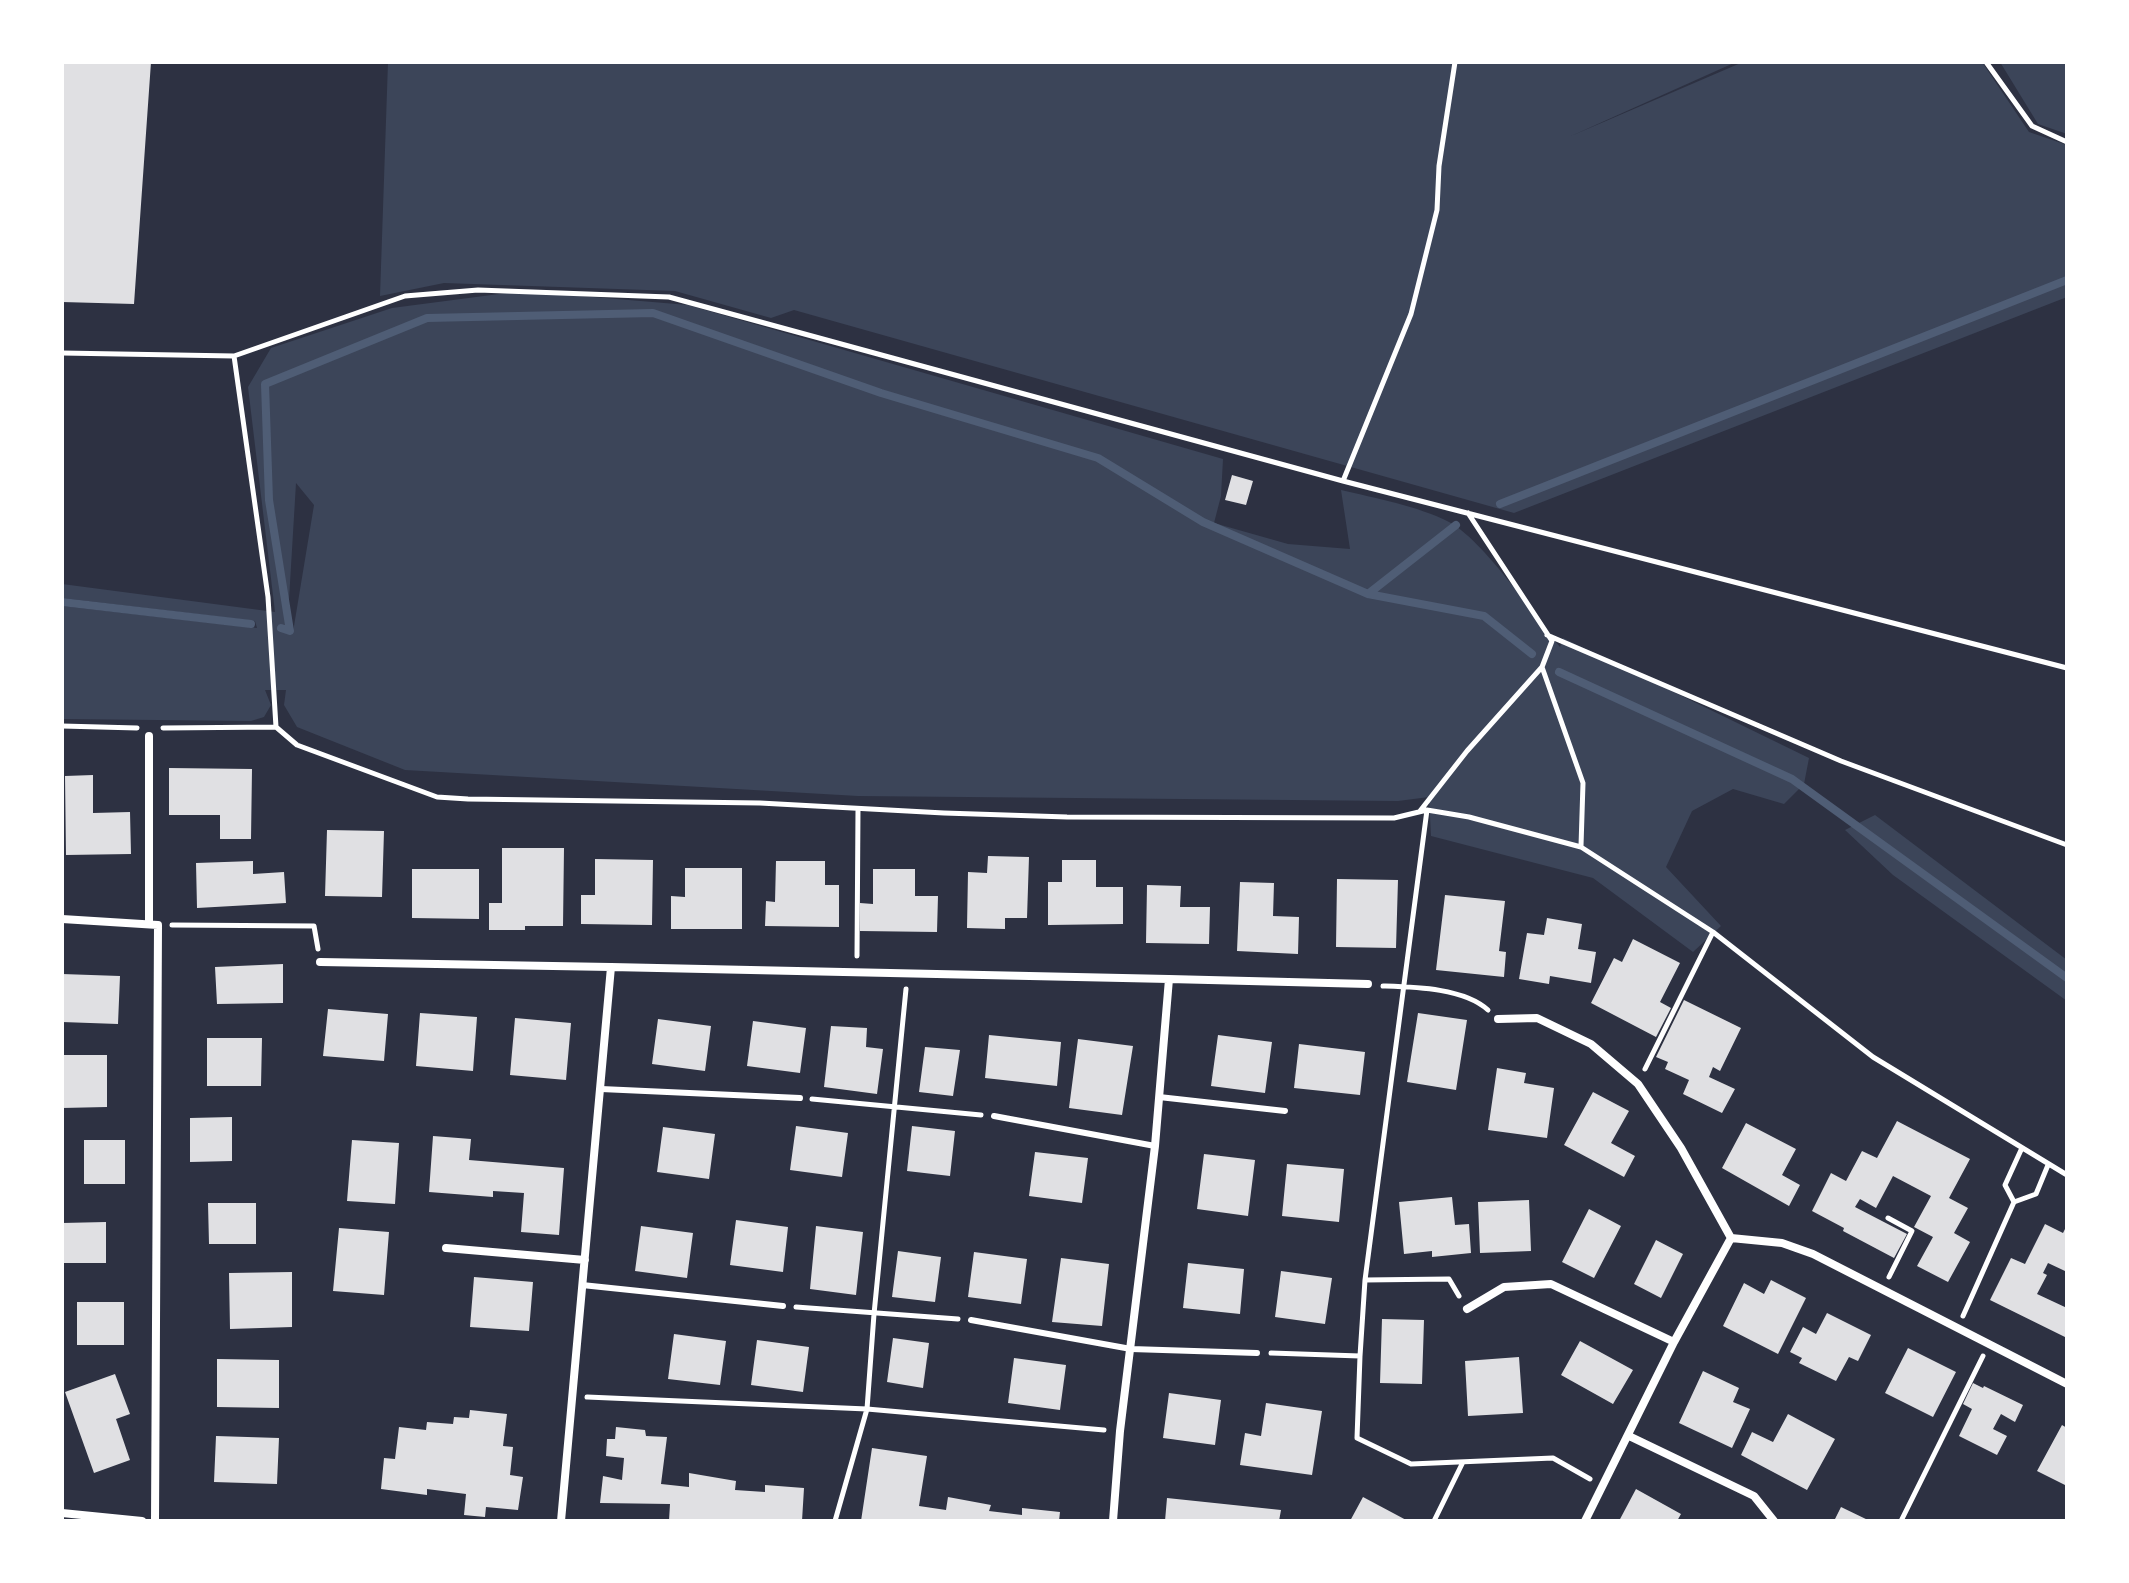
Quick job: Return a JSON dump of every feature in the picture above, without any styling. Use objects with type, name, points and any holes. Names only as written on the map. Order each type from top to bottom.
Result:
[{"type":"street","points":[[149,736],[153,924],[155,1521]]},
{"type":"street","points":[[62,919],[153,924]]},
{"type":"street","points":[[320,962],[1368,984]]},
{"type":"street","points":[[561,1521],[575,1396],[611,967]]},
{"type":"street","points":[[1113,1521],[1120,1431],[1155,1146],[1169,979]]},
{"type":"street","points":[[1498,1019],[1537,1018],[1591,1044],[1638,1084],[1681,1148],[1731,1238]]},
{"type":"street","points":[[1585,1521],[1674,1342],[1731,1238]]},
{"type":"street","points":[[1731,1238],[1782,1243],[1813,1254],[2067,1384]]},
{"type":"street","points":[[446,1248],[585,1260]]},
{"type":"street","points":[[1467,1309],[1504,1287],[1551,1284],[1674,1342]]},
{"type":"street","points":[[1629,1436],[1754,1496],[1774,1521]]},
{"type":"street","points":[[62,1513],[142,1521]]},
{"type":"lane","points":[[601,1089],[800,1098]]},
{"type":"lane","points":[[1159,1097],[1285,1111]]},
{"type":"lane","points":[[994,1116],[1155,1146]]},
{"type":"lane","points":[[582,1285],[783,1306]]},
{"type":"lane","points":[[971,1320],[1131,1349],[1257,1353]]},
{"type":"path","points":[[1343,481],[1411,314],[1437,210],[1439,166],[1455,62]]},
{"type":"path","points":[[1986,62],[2032,126],[2067,142]]},
{"type":"path","points":[[62,353],[234,356],[405,296],[478,290],[669,297],[1343,481],[2067,668]]},
{"type":"path","points":[[234,356],[268,597],[276,727]]},
{"type":"path","points":[[1420,811],[1467,751],[1542,667],[1552,641],[1467,512]]},
{"type":"path","points":[[1547,635],[1841,761],[2067,845]]},
{"type":"path","points":[[1542,667],[1583,783],[1581,847]]},
{"type":"path","points":[[62,726],[276,727],[297,745],[437,797],[760,803],[1067,817],[1394,818],[1427,810],[1469,817],[1581,847],[1713,932],[1873,1057],[2021,1150],[2067,1175]]},
{"type":"path","points":[[857,972],[858,809]]},
{"type":"path","points":[[1427,810],[1426,838],[1403,986],[1365,1280],[1357,1438],[1411,1464],[1553,1458],[1603,1486]]},
{"type":"path","points":[[153,924],[314,926],[320,962]]},
{"type":"path","points":[[1638,1084],[1713,932]]},
{"type":"path","points":[[835,1521],[867,1409],[908,972]]},
{"type":"path","points":[[1368,984],[1422,987],[1478,1001],[1498,1019]]},
{"type":"path","points":[[800,1098],[994,1116]]},
{"type":"path","points":[[2014,1202],[2005,1185],[2021,1150]]},
{"type":"path","points":[[1969,1304],[2014,1202],[2036,1194],[2048,1165]]},
{"type":"path","points":[[1888,1218],[1912,1231],[1899,1258]]},
{"type":"path","points":[[1365,1280],[1449,1279],[1467,1309]]},
{"type":"path","points":[[783,1306],[971,1320]]},
{"type":"path","points":[[1901,1521],[1989,1344]]},
{"type":"path","points":[[1257,1353],[1360,1356]]},
{"type":"path","points":[[575,1396],[867,1409],[1120,1431]]},
{"type":"path","points":[[1434,1521],[1463,1461]]},
{"type":"shaded area","points":[[388,62],[1736,62],[1571,136],[1743,62],[1982,62],[2029,132],[2067,145],[2067,297],[1514,513],[794,310],[771,318],[675,291],[444,283],[380,296]]},
{"type":"shaded area","points":[[2000,62],[2067,62],[2067,134],[2038,124]]},
{"type":"shaded area","points":[[522,291],[688,305],[1223,459],[1221,496],[1214,523],[1288,544],[1350,549],[1341,490],[1424,511],[1449,522],[1477,544],[1560,647],[1563,638],[1809,758],[1804,784],[1784,804],[1733,789],[1692,811],[1666,867],[1721,926],[1693,952],[1593,878],[1431,836],[1429,797],[1398,801],[858,796],[405,770],[297,727],[284,705],[286,690],[265,690],[271,705],[264,717],[251,721],[62,719],[62,606],[257,628],[255,621],[62,598],[62,584],[275,612],[248,387],[271,348],[392,308]],"holes":[[[296,483],[314,505],[293,632],[287,633]]]},
{"type":"shaded area","points":[[1875,815],[2067,960],[2067,1001],[1893,875],[1845,830]]},
{"type":"building","points":[[62,62],[151,62],[134,304],[62,302]]},
{"type":"building","points":[[1232,475],[1253,481],[1246,505],[1225,500]]},
{"type":"building","points":[[169,768],[252,769],[251,839],[220,839],[220,815],[169,815]]},
{"type":"building","points":[[93,775],[93,813],[130,812],[131,854],[66,855],[65,776]]},
{"type":"building","points":[[327,830],[384,831],[382,897],[325,896]]},
{"type":"building","points":[[502,848],[564,848],[563,926],[489,930],[489,903],[502,903]]},
{"type":"building","points":[[988,856],[1029,857],[1027,918],[1005,918],[1005,929],[967,928],[968,872],[987,873]]},
{"type":"building","points":[[595,859],[653,860],[652,925],[581,924],[581,895],[595,895]]},
{"type":"building","points":[[1062,860],[1096,860],[1096,887],[1123,887],[1123,924],[1048,925],[1048,882],[1062,882]]},
{"type":"building","points":[[253,861],[253,874],[284,872],[286,903],[197,908],[196,863]]},
{"type":"building","points":[[776,861],[825,861],[825,885],[839,885],[839,927],[765,926],[766,901],[775,902]]},
{"type":"building","points":[[685,868],[742,868],[742,929],[671,929],[671,896],[685,897]]},
{"type":"building","points":[[412,869],[479,869],[479,919],[412,918]]},
{"type":"building","points":[[873,869],[915,869],[915,896],[938,896],[937,932],[860,931],[860,903],[873,904]]},
{"type":"building","points":[[1337,879],[1398,880],[1396,948],[1336,947]]},
{"type":"building","points":[[1240,882],[1274,883],[1273,916],[1299,917],[1298,954],[1237,951]]},
{"type":"building","points":[[1147,885],[1181,886],[1180,907],[1210,907],[1209,944],[1146,943]]},
{"type":"building","points":[[1445,895],[1505,901],[1499,951],[1506,952],[1504,977],[1436,970]]},
{"type":"building","points":[[1547,918],[1582,924],[1578,949],[1596,952],[1591,983],[1550,976],[1549,984],[1519,979],[1527,933],[1544,935]]},
{"type":"building","points":[[1633,939],[1680,963],[1660,1002],[1671,1008],[1656,1037],[1591,1003],[1614,958],[1622,962]]},
{"type":"building","points":[[283,964],[283,1003],[217,1004],[215,967]]},
{"type":"building","points":[[62,974],[120,976],[118,1024],[62,1022]]},
{"type":"building","points":[[1684,1000],[1741,1028],[1720,1071],[1713,1067],[1709,1077],[1735,1089],[1722,1113],[1683,1094],[1689,1080],[1665,1069],[1668,1062],[1656,1057]]},
{"type":"building","points":[[328,1009],[388,1014],[384,1061],[323,1056]]},
{"type":"building","points":[[420,1013],[477,1017],[473,1071],[416,1066]]},
{"type":"building","points":[[1418,1013],[1467,1020],[1456,1090],[1407,1082]]},
{"type":"building","points":[[515,1018],[571,1023],[566,1080],[510,1075]]},
{"type":"building","points":[[658,1019],[711,1026],[705,1071],[652,1064]]},
{"type":"building","points":[[753,1021],[806,1028],[800,1073],[747,1066]]},
{"type":"building","points":[[831,1026],[867,1028],[866,1047],[883,1049],[877,1094],[824,1087]]},
{"type":"building","points":[[989,1035],[1061,1042],[1057,1086],[985,1078]]},
{"type":"building","points":[[1218,1035],[1272,1042],[1265,1093],[1211,1086]]},
{"type":"building","points":[[207,1038],[262,1038],[261,1086],[207,1086]]},
{"type":"building","points":[[1078,1039],[1133,1046],[1122,1115],[1069,1108]]},
{"type":"building","points":[[1299,1044],[1365,1052],[1360,1095],[1294,1088]]},
{"type":"building","points":[[925,1047],[960,1050],[953,1096],[919,1092]]},
{"type":"building","points":[[62,1055],[107,1055],[107,1107],[62,1108]]},
{"type":"building","points":[[1497,1068],[1526,1073],[1524,1083],[1554,1088],[1547,1138],[1488,1130]]},
{"type":"building","points":[[1593,1092],[1629,1111],[1611,1143],[1635,1156],[1624,1177],[1564,1145]]},
{"type":"building","points":[[232,1117],[232,1161],[190,1162],[190,1118]]},
{"type":"building","points":[[1897,1121],[1970,1159],[1949,1198],[1968,1208],[1954,1233],[1970,1242],[1948,1282],[1917,1266],[1933,1237],[1914,1227],[1931,1196],[1893,1176],[1876,1208],[1860,1199],[1855,1207],[1907,1234],[1894,1258],[1812,1211],[1831,1173],[1846,1181],[1862,1151],[1877,1158]]},
{"type":"building","points":[[1746,1123],[1796,1149],[1782,1175],[1800,1185],[1789,1206],[1722,1168]]},
{"type":"building","points":[[796,1126],[848,1133],[842,1177],[790,1170]]},
{"type":"building","points":[[912,1126],[955,1131],[950,1176],[907,1171]]},
{"type":"building","points":[[663,1127],[715,1134],[709,1179],[657,1172]]},
{"type":"building","points":[[433,1136],[471,1139],[469,1160],[564,1168],[559,1235],[521,1232],[524,1193],[493,1191],[493,1197],[429,1192]]},
{"type":"building","points":[[84,1140],[125,1140],[125,1184],[84,1184]]},
{"type":"building","points":[[352,1140],[399,1143],[395,1204],[347,1201]]},
{"type":"building","points":[[1035,1152],[1088,1158],[1082,1203],[1029,1196]]},
{"type":"building","points":[[1204,1154],[1255,1160],[1248,1216],[1197,1209]]},
{"type":"building","points":[[1287,1164],[1344,1169],[1339,1222],[1282,1216]]},
{"type":"building","points":[[1452,1197],[1455,1225],[1469,1224],[1471,1253],[1432,1257],[1432,1251],[1404,1254],[1399,1202]]},
{"type":"building","points":[[1529,1200],[1531,1251],[1480,1253],[1478,1202]]},
{"type":"building","points":[[208,1203],[256,1203],[256,1244],[209,1244]]},
{"type":"building","points":[[1589,1209],[1621,1226],[1594,1278],[1562,1262]]},
{"type":"building","points":[[736,1220],[788,1227],[783,1272],[730,1265]]},
{"type":"building","points":[[106,1222],[106,1263],[62,1263],[62,1223]]},
{"type":"building","points":[[2045,1224],[2063,1233],[2067,1225],[2067,1267],[2065,1271],[2048,1263],[2043,1273],[2047,1275],[2037,1294],[2067,1308],[2067,1338],[1990,1300],[2011,1258],[2025,1264]]},
{"type":"building","points":[[641,1226],[693,1233],[687,1278],[635,1271]]},
{"type":"building","points":[[816,1226],[863,1232],[856,1295],[810,1289]]},
{"type":"building","points":[[339,1228],[389,1232],[384,1295],[333,1291]]},
{"type":"building","points":[[1656,1240],[1683,1254],[1661,1298],[1634,1284]]},
{"type":"building","points":[[898,1251],[941,1257],[935,1302],[892,1297]]},
{"type":"building","points":[[974,1252],[1027,1259],[1021,1304],[968,1297]]},
{"type":"building","points":[[1061,1258],[1109,1264],[1102,1326],[1052,1322]]},
{"type":"building","points":[[1188,1263],[1244,1269],[1240,1314],[1183,1308]]},
{"type":"building","points":[[1281,1271],[1332,1278],[1325,1324],[1275,1317]]},
{"type":"building","points":[[292,1272],[292,1327],[230,1329],[229,1273]]},
{"type":"building","points":[[474,1277],[533,1282],[529,1331],[470,1327]]},
{"type":"building","points":[[1771,1280],[1806,1298],[1778,1354],[1723,1326],[1744,1283],[1764,1294]]},
{"type":"building","points":[[77,1302],[124,1302],[124,1345],[77,1345]]},
{"type":"building","points":[[1827,1313],[1871,1335],[1858,1361],[1849,1357],[1836,1381],[1799,1363],[1802,1358],[1790,1352],[1803,1327],[1816,1334]]},
{"type":"building","points":[[1382,1319],[1424,1320],[1422,1384],[1380,1383]]},
{"type":"building","points":[[674,1334],[726,1341],[720,1385],[668,1379]]},
{"type":"building","points":[[893,1338],[929,1343],[923,1388],[887,1382]]},
{"type":"building","points":[[757,1340],[809,1347],[803,1392],[751,1385]]},
{"type":"building","points":[[1580,1341],[1633,1370],[1613,1404],[1561,1375]]},
{"type":"building","points":[[1908,1348],[1956,1372],[1933,1417],[1885,1393]]},
{"type":"building","points":[[1519,1357],[1523,1413],[1468,1416],[1465,1361]]},
{"type":"building","points":[[1014,1358],[1066,1365],[1060,1410],[1008,1403]]},
{"type":"building","points":[[217,1359],[279,1360],[279,1408],[217,1407]]},
{"type":"building","points":[[1703,1371],[1739,1388],[1733,1402],[1750,1409],[1732,1448],[1679,1423]]},
{"type":"building","points":[[115,1374],[130,1414],[116,1419],[130,1460],[94,1473],[65,1392]]},
{"type":"building","points":[[1973,1383],[2023,1405],[2015,1422],[2001,1414],[1993,1429],[2007,1436],[1997,1455],[1959,1436],[1972,1409],[1963,1404]]},
{"type":"building","points":[[1169,1393],[1221,1400],[1215,1445],[1163,1438]]},
{"type":"building","points":[[1266,1403],[1322,1411],[1312,1475],[1240,1465],[1245,1433],[1261,1436]]},
{"type":"building","points":[[470,1410],[507,1414],[503,1446],[513,1447],[510,1475],[523,1477],[518,1510],[486,1507],[485,1517],[464,1515],[466,1494],[427,1489],[427,1495],[381,1489],[384,1458],[395,1459],[399,1427],[426,1430],[427,1422],[453,1424],[454,1417],[469,1418]]},
{"type":"building","points":[[1788,1414],[1835,1439],[1807,1490],[1741,1455],[1752,1432],[1773,1442]]},
{"type":"building","points":[[2062,1425],[2067,1428],[2067,1486],[2037,1471]]},
{"type":"building","points":[[616,1427],[645,1430],[646,1436],[667,1437],[661,1484],[689,1487],[689,1473],[736,1481],[735,1490],[765,1492],[765,1485],[804,1488],[802,1521],[669,1521],[670,1504],[600,1503],[603,1476],[622,1480],[624,1458],[606,1456],[607,1439],[615,1439]]},
{"type":"building","points":[[216,1436],[279,1438],[277,1484],[214,1482]]},
{"type":"building","points":[[872,1448],[927,1456],[919,1506],[946,1510],[948,1497],[991,1505],[989,1511],[1022,1515],[1022,1508],[1060,1512],[1059,1521],[861,1521]]},
{"type":"building","points":[[1636,1489],[1681,1514],[1677,1521],[1619,1521]]},
{"type":"building","points":[[1363,1497],[1408,1521],[1350,1521]]},
{"type":"building","points":[[1167,1498],[1281,1510],[1279,1521],[1165,1521]]},
{"type":"building","points":[[1841,1507],[1870,1521],[1834,1521]]},
{"type":"waterway","points":[[1500,504],[2067,280]]},
{"type":"waterway","points":[[281,628],[290,631],[269,500],[265,384],[427,318],[653,313],[881,393],[1098,458],[1203,522],[1368,594],[1484,616],[1532,654]]},
{"type":"waterway","points":[[1368,594],[1456,525]]},
{"type":"waterway","points":[[62,602],[251,624]]},
{"type":"waterway","points":[[1559,672],[1792,779],[2067,978]]}]
